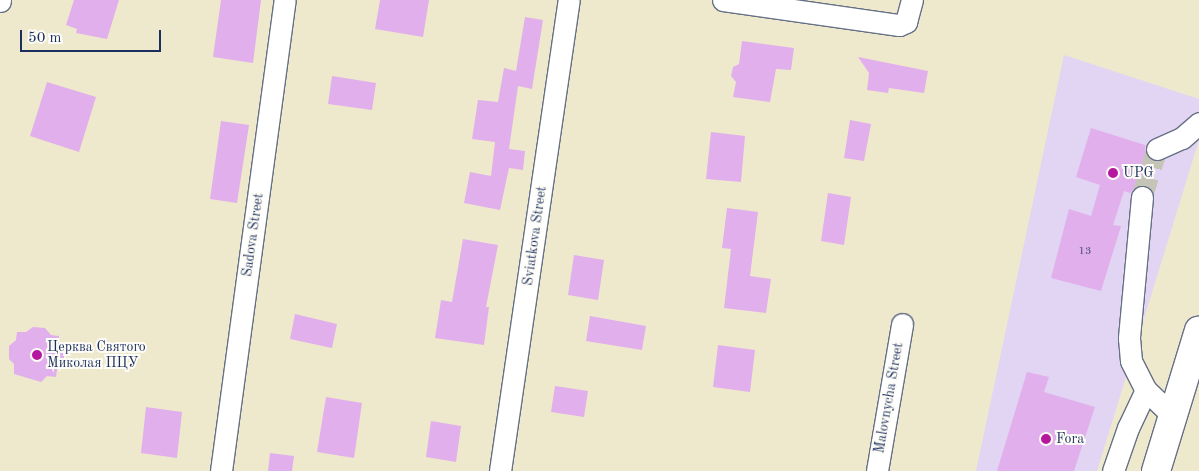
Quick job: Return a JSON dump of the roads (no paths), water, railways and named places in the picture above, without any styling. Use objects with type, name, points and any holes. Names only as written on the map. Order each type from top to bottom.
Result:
[{"type":"highway","points":[[1156,471],[1199,330]]},
{"type":"street","name":"Sadova Street","points":[[221,471],[285,0]]},
{"type":"street","name":"Sviatkova Street","points":[[500,471],[569,0]]},
{"type":"street","points":[[722,0],[900,25],[906,22],[912,0]]},
{"type":"street","points":[[1157,149],[1182,138],[1199,123]]},
{"type":"street","points":[[1142,197],[1129,338],[1131,360],[1146,390],[1173,416]]},
{"type":"street","name":"Malovnycha Street","points":[[877,471],[902,324]]},
{"type":"street","points":[[1113,471],[1128,428],[1146,390]]},
{"type":"tunnel","points":[[1142,197],[1157,149]]},
{"type":"place","name":"UPG","points":[[1113,173]]},
{"type":"place","name":"Церква Святого Миколая ПЦУ","points":[[37,355]]},
{"type":"place","name":"Fora","points":[[1046,439]]}]
